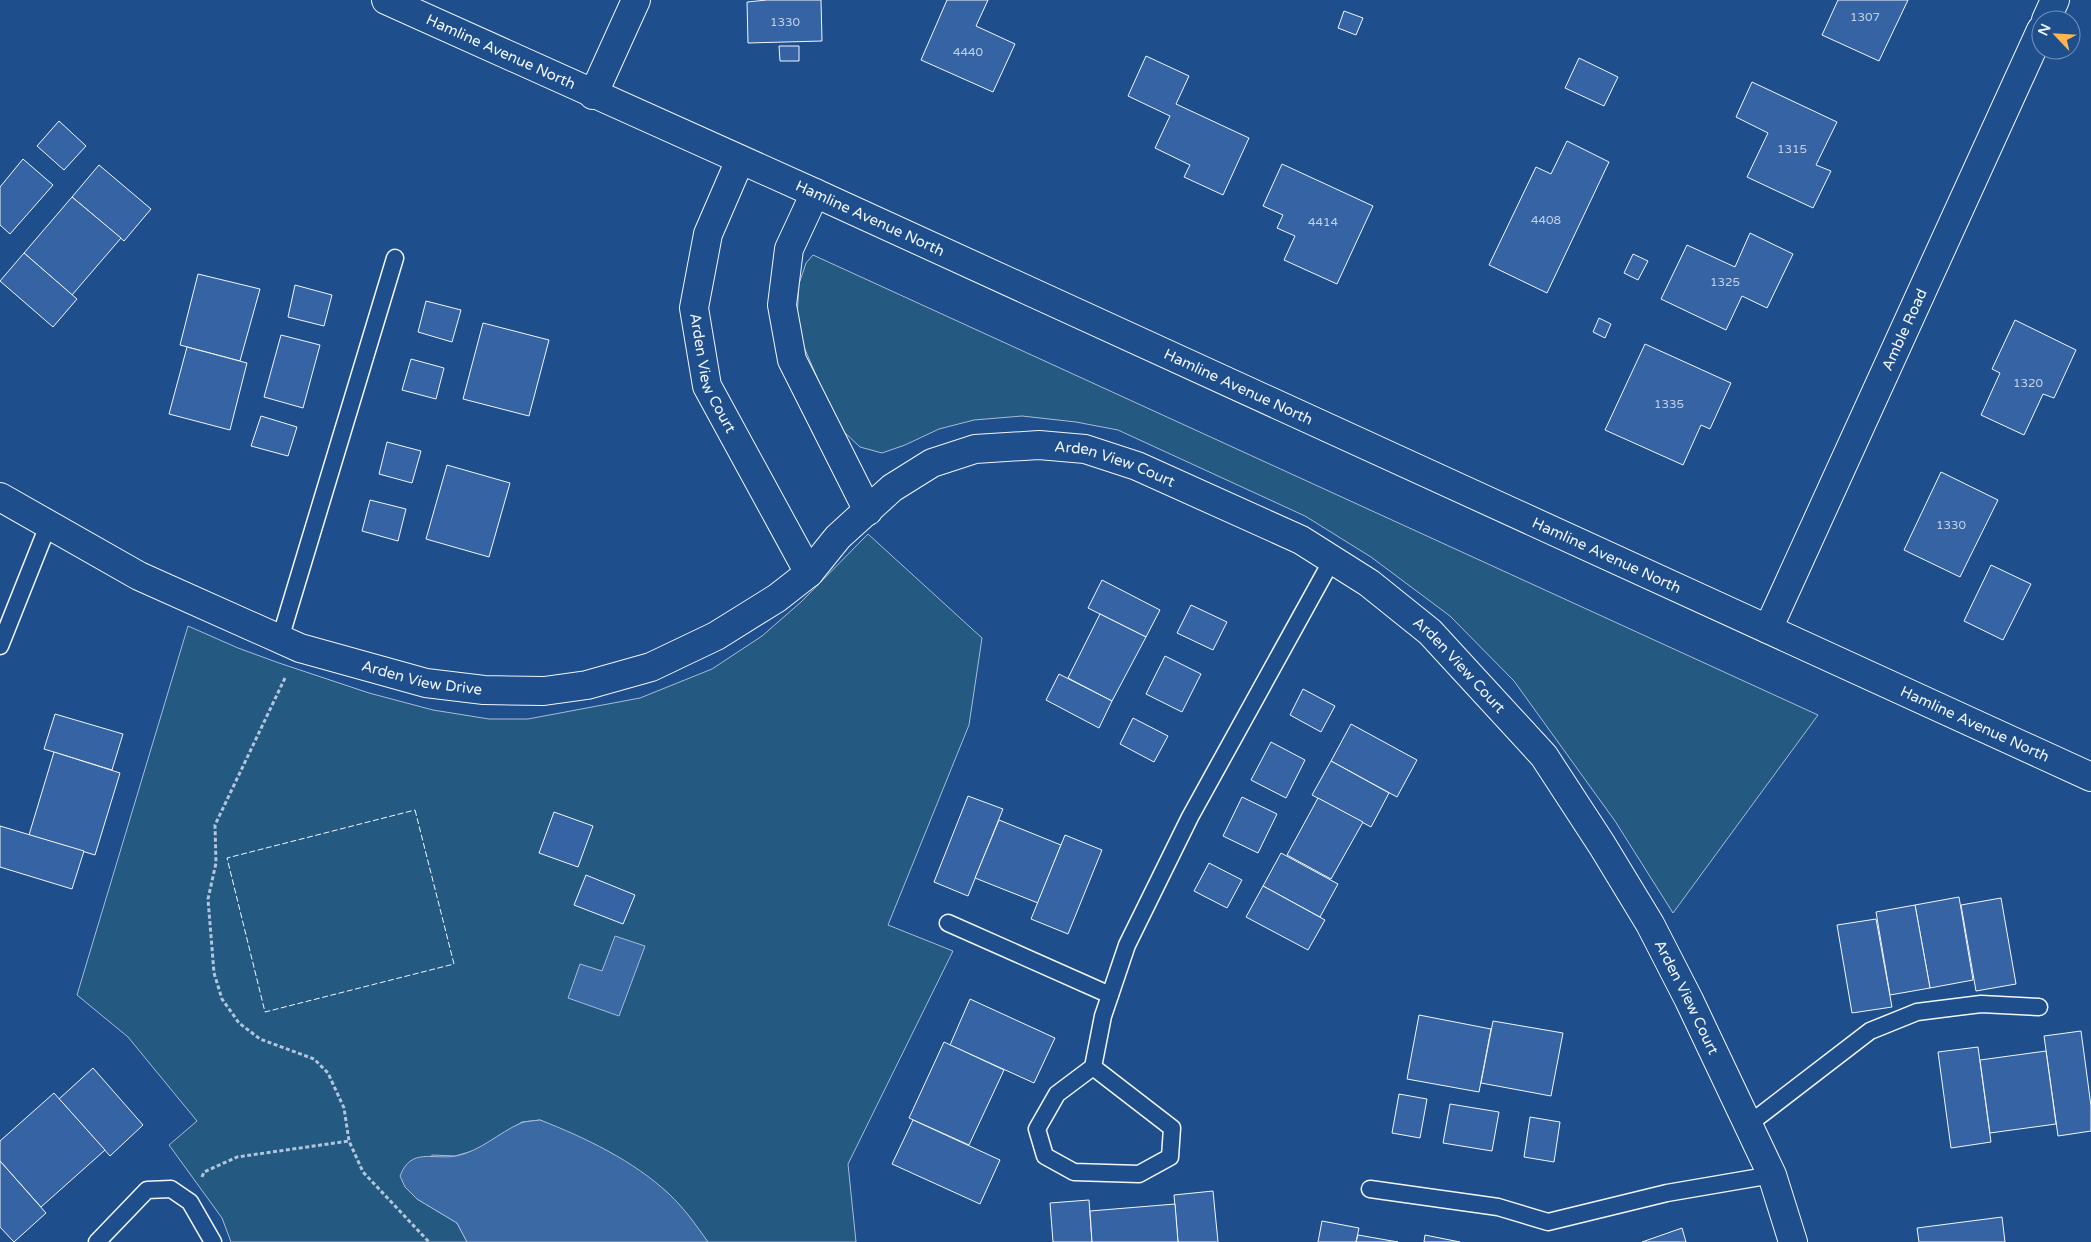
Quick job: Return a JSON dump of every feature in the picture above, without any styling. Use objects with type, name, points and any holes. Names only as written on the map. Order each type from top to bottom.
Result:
[{"type":"street","name":"Hamline Avenue North","points":[[386,0],[592,95],[815,193],[2091,777]]},
{"type":"street","points":[[592,95],[636,0]]},
{"type":"street","name":"Amble Road","points":[[1768,629],[2031,52]]},
{"type":"street","name":"Arden View Court","points":[[740,160],[708,234],[694,308],[707,386],[809,573]]},
{"type":"street","points":[[815,193],[789,249],[782,305],[792,360],[868,511]]},
{"type":"street","name":"Arden View Court","points":[[838,537],[892,488],[932,463],[975,449],[1039,445],[1085,449],[1137,466],[1301,540],[1369,583],[1430,632],[1544,756],[1602,845],[1650,924],[1749,1124],[1772,1175],[1793,1242]]},
{"type":"street","name":"Arden View Drive","points":[[0,497],[49,523],[139,576],[290,644],[426,683],[494,690],[544,691],[587,685],[651,667],[716,636],[777,598],[809,573],[838,537]]},
{"type":"lane","points":[[290,644],[395,258]]},
{"type":"lane","points":[[0,646],[49,523]]},
{"type":"lane","points":[[1093,1067],[1172,1128],[1170,1157],[1139,1174],[1074,1172],[1045,1156],[1037,1129],[1057,1094],[1093,1067],[1103,1016],[1127,945],[1190,816],[1332,560]]},
{"type":"lane","points":[[948,923],[1110,994]]},
{"type":"lane","points":[[1749,1124],[1870,1031],[1918,1012],[1982,1004],[2039,1007]]},
{"type":"lane","points":[[1370,1189],[1498,1207],[1548,1222],[1667,1194],[1772,1175]]},
{"type":"lane","points":[[97,1242],[147,1190],[170,1189],[190,1202],[213,1242]]},
{"type":"path","points":[[290,644],[215,825],[216,864],[208,899],[214,973],[222,999],[238,1023],[260,1039],[314,1059],[328,1073],[344,1108],[349,1141],[363,1172],[429,1242]]},
{"type":"path","points":[[190,1202],[204,1172],[220,1163],[237,1157],[349,1141]]},
{"type":"shaded area","points":[[813,255],[1818,715],[1673,913],[1615,821],[1514,681],[1450,616],[1371,557],[1305,516],[1118,430],[1076,422],[1022,416],[974,420],[939,429],[905,445],[882,453],[860,447],[843,431],[822,389],[804,347],[797,319],[799,284],[806,263]]},
{"type":"shaded area","points":[[868,534],[982,638],[969,725],[888,925],[953,951],[848,1164],[856,1242],[708,1242],[669,1194],[646,1176],[609,1152],[540,1120],[522,1122],[476,1150],[455,1156],[432,1155],[417,1199],[457,1223],[467,1242],[231,1242],[222,1218],[169,1145],[197,1121],[128,1037],[77,995],[188,626],[238,648],[369,693],[433,710],[489,719],[528,719],[640,698],[712,669],[762,636],[801,602]]},
{"type":"shaded area","points":[[615,936],[645,946],[619,1016],[568,998],[580,964],[602,971]]},
{"type":"shaded area","points":[[540,1120],[591,1142],[640,1171],[674,1199],[708,1242],[467,1242],[457,1223],[417,1199],[405,1187],[400,1176],[410,1161],[416,1158],[447,1157],[465,1154],[521,1123]]},
{"type":"building","points":[[821,0],[822,41],[748,43],[747,2]]},
{"type":"building","points":[[947,0],[988,0],[976,26],[1015,44],[993,92],[921,60]]},
{"type":"building","points":[[1838,0],[1908,0],[1879,61],[1822,35]]},
{"type":"building","points":[[1344,11],[1363,18],[1356,35],[1338,28]]},
{"type":"building","points":[[779,46],[799,46],[799,61],[780,61]]},
{"type":"building","points":[[1146,56],[1189,76],[1176,104],[1249,138],[1223,195],[1184,177],[1190,165],[1155,148],[1170,116],[1128,96]]},
{"type":"building","points":[[1579,58],[1618,77],[1604,106],[1565,88]]},
{"type":"building","points":[[1752,82],[1837,122],[1816,165],[1831,171],[1813,208],[1747,177],[1768,133],[1736,117]]},
{"type":"building","points":[[59,121],[86,146],[64,170],[37,146]]},
{"type":"building","points":[[1567,141],[1609,162],[1547,293],[1489,265],[1536,167],[1551,174]]},
{"type":"building","points":[[23,159],[53,185],[10,234],[0,225],[0,187]]},
{"type":"building","points":[[1282,164],[1373,206],[1337,284],[1284,260],[1295,236],[1277,228],[1283,215],[1263,206]]},
{"type":"building","points":[[99,165],[151,209],[124,241],[72,197]]},
{"type":"building","points":[[72,197],[121,238],[72,295],[24,253]]},
{"type":"building","points":[[1750,233],[1793,254],[1767,308],[1742,296],[1726,330],[1661,299],[1687,245],[1735,267]]},
{"type":"building","points":[[24,253],[77,299],[53,327],[0,281]]},
{"type":"building","points":[[1633,254],[1648,261],[1638,280],[1624,273]]},
{"type":"building","points":[[198,274],[260,289],[240,361],[180,345]]},
{"type":"building","points":[[295,285],[332,295],[324,326],[288,317]]},
{"type":"building","points":[[426,301],[461,310],[452,342],[418,332]]},
{"type":"building","points":[[1599,318],[1611,324],[1605,338],[1593,332]]},
{"type":"building","points":[[2015,320],[2076,350],[2054,398],[2043,394],[2024,435],[1981,415],[2000,373],[1992,369]]},
{"type":"building","points":[[483,323],[549,340],[529,416],[463,399]]},
{"type":"building","points":[[281,335],[320,345],[303,408],[264,397]]},
{"type":"building","points":[[1645,344],[1731,383],[1710,429],[1701,425],[1683,465],[1605,430]]},
{"type":"building","points":[[187,347],[247,363],[230,430],[169,414]]},
{"type":"building","points":[[411,359],[444,368],[436,399],[402,390]]},
{"type":"building","points":[[261,416],[297,427],[288,456],[251,446]]},
{"type":"building","points":[[387,442],[421,451],[412,483],[379,474]]},
{"type":"building","points":[[447,465],[510,483],[489,557],[426,539]]},
{"type":"building","points":[[1941,472],[1998,500],[1960,577],[1904,550]]},
{"type":"building","points":[[370,500],[406,509],[398,541],[362,531]]},
{"type":"building","points":[[1991,565],[2031,584],[2003,640],[1964,621]]},
{"type":"building","points":[[1102,580],[1160,610],[1146,637],[1088,608]]},
{"type":"building","points":[[1191,605],[1227,622],[1213,650],[1177,633]]},
{"type":"building","points":[[1100,614],[1146,637],[1112,701],[1068,678]]},
{"type":"building","points":[[1165,656],[1201,674],[1182,712],[1146,694]]},
{"type":"building","points":[[1059,674],[1112,701],[1099,728],[1046,700]]},
{"type":"building","points":[[1303,689],[1335,706],[1321,732],[1290,715]]},
{"type":"building","points":[[55,714],[123,734],[112,770],[44,749]]},
{"type":"building","points":[[1133,718],[1168,736],[1154,762],[1120,744]]},
{"type":"building","points":[[1351,724],[1417,760],[1397,797],[1331,761]]},
{"type":"building","points":[[1271,742],[1305,760],[1286,798],[1251,780]]},
{"type":"building","points":[[54,752],[120,773],[95,855],[29,835]]},
{"type":"building","points":[[1331,761],[1389,793],[1371,827],[1312,795]]},
{"type":"building","points":[[968,796],[1003,809],[968,896],[934,882]]},
{"type":"building","points":[[1242,797],[1277,814],[1258,853],[1223,836]]},
{"type":"building","points":[[1318,798],[1363,822],[1331,879],[1287,855]]},
{"type":"building","points":[[554,812],[593,826],[578,867],[539,853]]},
{"type":"building","points":[[999,820],[1061,845],[1038,903],[975,878]]},
{"type":"building","points":[[0,826],[84,851],[72,889],[0,867]]},
{"type":"building","points":[[1065,835],[1102,850],[1068,934],[1031,919]]},
{"type":"building","points":[[1281,853],[1338,884],[1320,917],[1263,886]]},
{"type":"building","points":[[1209,863],[1242,880],[1227,908],[1194,891]]},
{"type":"building","points":[[586,875],[635,895],[623,924],[574,905]]},
{"type":"building","points":[[1263,886],[1325,920],[1308,950],[1246,917]]},
{"type":"building","points":[[1959,897],[1973,980],[1930,988],[1915,905]]},
{"type":"building","points":[[2001,898],[2016,984],[1976,991],[1961,905]]},
{"type":"building","points":[[1915,905],[1930,988],[1890,995],[1876,912]]},
{"type":"building","points":[[1876,919],[1892,1007],[1852,1013],[1837,925]]},
{"type":"building","points":[[970,999],[1055,1038],[1034,1083],[950,1045]]},
{"type":"building","points":[[1419,1015],[1491,1029],[1479,1092],[1407,1079]]},
{"type":"building","points":[[1493,1021],[1563,1033],[1551,1096],[1481,1083]]},
{"type":"building","points":[[2081,1031],[2091,1106],[2091,1131],[2058,1136],[2044,1036]]},
{"type":"building","points":[[944,1042],[1004,1070],[969,1145],[909,1118]]},
{"type":"building","points":[[1978,1047],[1991,1142],[1951,1148],[1938,1052]]},
{"type":"building","points":[[2046,1051],[2056,1124],[1990,1133],[1980,1060]]},
{"type":"building","points":[[93,1068],[143,1125],[110,1156],[59,1099]]},
{"type":"building","points":[[54,1093],[105,1150],[41,1207],[0,1161],[0,1141]]},
{"type":"building","points":[[1399,1094],[1427,1099],[1420,1138],[1392,1133]]},
{"type":"building","points":[[1450,1104],[1499,1112],[1492,1151],[1443,1143]]},
{"type":"building","points":[[1530,1117],[1560,1122],[1554,1162],[1524,1157]]},
{"type":"building","points":[[913,1120],[1000,1160],[980,1204],[892,1164]]},
{"type":"building","points":[[0,1161],[46,1213],[14,1242],[0,1227]]},
{"type":"building","points":[[1213,1191],[1218,1242],[1178,1242],[1174,1195]]},
{"type":"building","points":[[1089,1200],[1092,1242],[1053,1242],[1050,1203]]},
{"type":"building","points":[[1175,1204],[1178,1242],[1092,1242],[1090,1211]]},
{"type":"building","points":[[2002,1217],[2005,1242],[1919,1242],[1917,1228]]},
{"type":"building","points":[[1322,1221],[1359,1228],[1356,1242],[1318,1242]]},
{"type":"building","points":[[1682,1228],[1686,1242],[1642,1242]]},
{"type":"building","points":[[1358,1235],[1398,1242],[1356,1242]]},
{"type":"building","points":[[1425,1235],[1460,1242],[1424,1242]]},
{"type":"fence","points":[[415,810],[454,964],[265,1012],[227,858],[415,810]]}]
